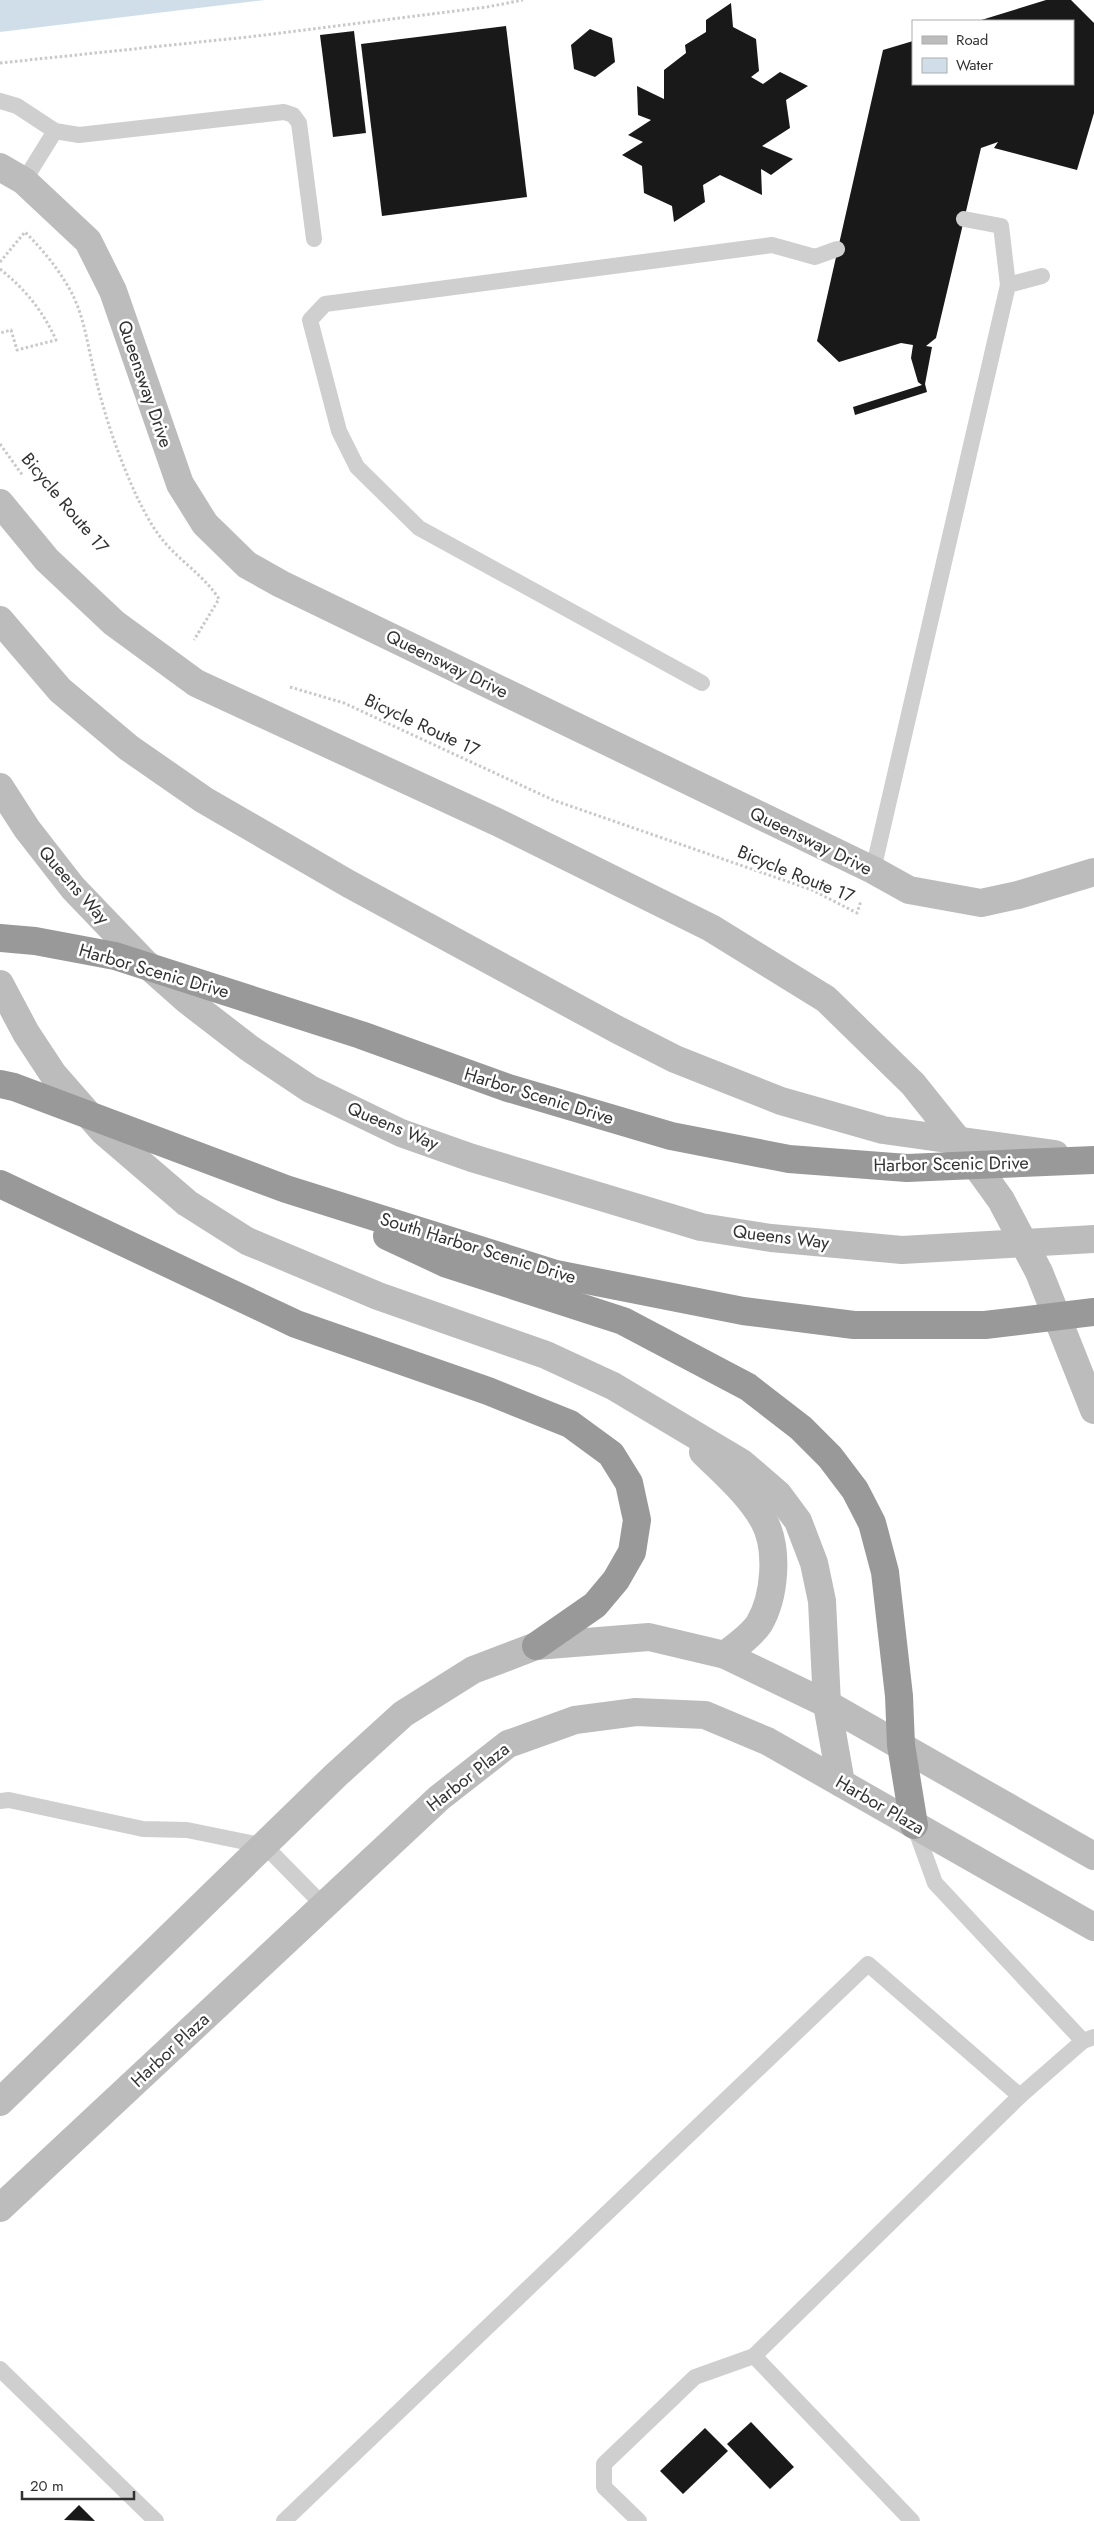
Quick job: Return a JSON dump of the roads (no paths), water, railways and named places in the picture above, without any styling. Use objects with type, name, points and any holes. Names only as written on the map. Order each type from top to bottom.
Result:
[{"type":"highway","name":"Harbor Scenic Drive","points":[[0,938],[35,940],[115,956],[361,1035],[508,1088],[671,1136],[789,1160],[906,1168],[1094,1159]]},
{"type":"highway","name":"South Harbor Scenic Drive","points":[[0,1084],[286,1189],[556,1274],[743,1311],[854,1325],[985,1325],[1094,1312]]},
{"type":"highway","points":[[0,1184],[296,1324],[488,1391],[570,1424],[610,1454],[629,1483],[637,1520],[632,1552],[616,1580],[595,1605],[536,1646]]},
{"type":"highway","points":[[286,1189],[447,1264],[623,1321],[748,1387],[801,1428],[830,1457],[855,1490],[872,1523],[885,1572],[900,1696],[901,1746],[914,1825]]},
{"type":"main road","name":"Queensway Drive","points":[[0,167],[24,180],[88,241],[113,291],[180,484],[205,524],[247,565],[290,588],[873,870],[909,890],[980,902],[1018,895],[1094,872]]},
{"type":"main road","points":[[0,503],[47,560],[114,623],[196,683],[497,822],[711,928],[826,999],[913,1084],[957,1139],[1001,1200],[1039,1272],[1094,1410]]},
{"type":"main road","points":[[0,620],[60,690],[128,748],[204,800],[349,884],[616,1030],[675,1059],[781,1101],[883,1130],[1094,1159]]},
{"type":"main road","name":"Queens Way","points":[[0,787],[27,829],[73,888],[144,962],[188,1001],[249,1048],[310,1089],[401,1134],[472,1158],[701,1228],[771,1238],[902,1250],[1094,1239]]},
{"type":"main road","points":[[0,984],[26,1033],[53,1074],[103,1131],[138,1163],[187,1203],[247,1241],[378,1296],[546,1355],[613,1386],[742,1463],[778,1494],[798,1521],[814,1563],[822,1601],[826,1704],[841,1783]]},
{"type":"main road","points":[[670,1420],[739,1487],[764,1521],[772,1550],[773,1574],[769,1600],[758,1625],[725,1655]]},
{"type":"main road","points":[[0,2102],[336,1775],[403,1714],[473,1670],[536,1646],[648,1637],[725,1655],[826,1704],[1094,1856]]},
{"type":"main road","name":"Harbor Plaza","points":[[0,2208],[439,1798],[508,1744],[574,1720],[636,1712],[705,1715],[767,1741],[1094,1927]]},
{"type":"lane","points":[[0,101],[17,106],[55,130],[79,135],[284,112],[293,115],[299,123],[314,238]]},
{"type":"lane","points":[[24,180],[55,130]]},
{"type":"lane","points":[[873,870],[1008,285],[1001,226],[964,219]]},
{"type":"lane","points":[[702,683],[419,528],[356,466],[339,431],[310,320],[325,304],[772,245],[815,257],[837,249]]},
{"type":"lane","points":[[1008,285],[1042,276]]},
{"type":"lane","points":[[0,1801],[9,1800],[143,1829],[187,1830],[265,1846],[324,1906]]},
{"type":"lane","points":[[639,2521],[604,2487],[604,2464],[695,2377],[754,2356],[1020,2096],[1088,2039],[935,1883],[914,1825]]},
{"type":"lane","points":[[284,2521],[868,1964],[1020,2096]]},
{"type":"lane","points":[[754,2356],[912,2521]]},
{"type":"lane","points":[[0,2369],[156,2521]]},
{"type":"water","points":[[0,0],[265,0],[0,32]]}]
